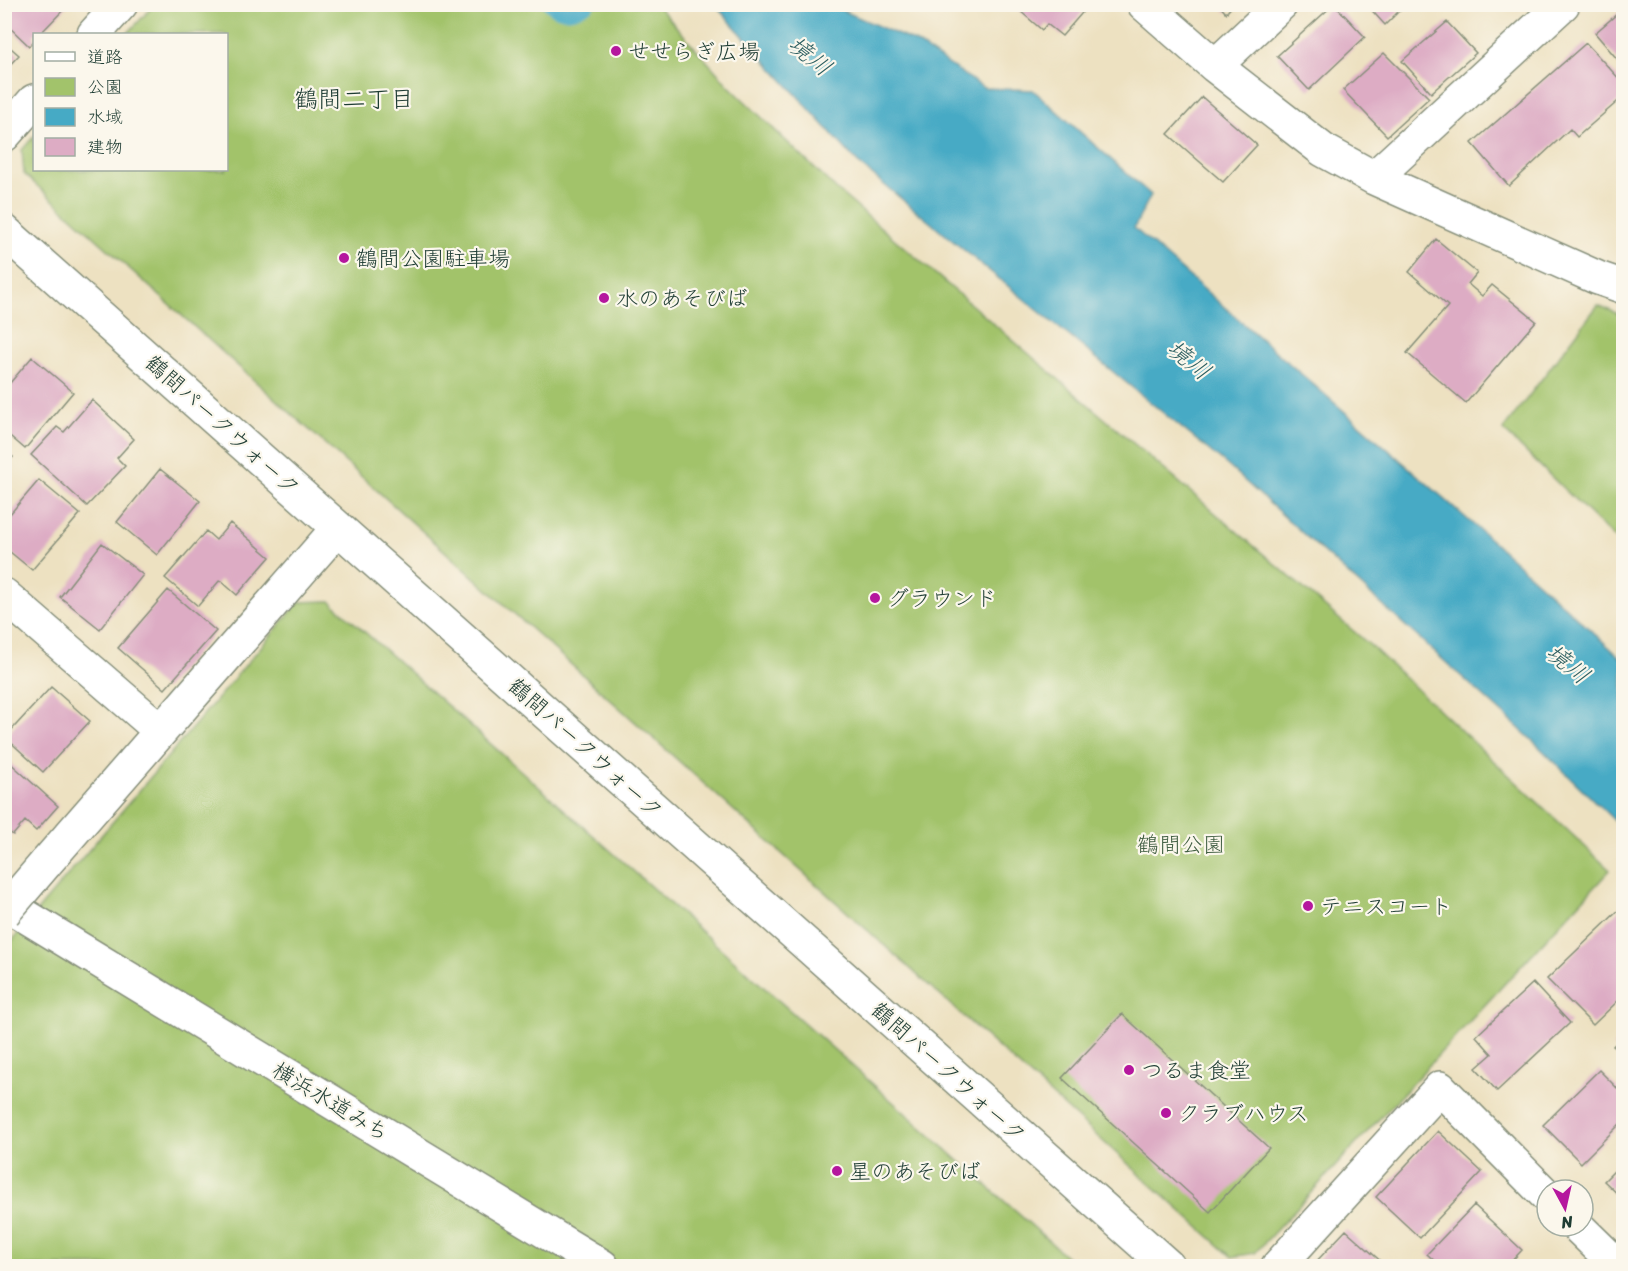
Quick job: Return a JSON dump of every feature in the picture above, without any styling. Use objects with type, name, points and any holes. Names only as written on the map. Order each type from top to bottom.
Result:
[{"type":"street","points":[[95,33],[121,4]]},
{"type":"street","points":[[1144,4],[1215,66],[1323,150],[1374,178],[1623,287]]},
{"type":"street","points":[[1215,66],[1281,4]]},
{"type":"street","points":[[1374,178],[1563,4]]},
{"type":"street","points":[[4,135],[33,102]]},
{"type":"street","name":"鶴間パークウォーク","points":[[4,231],[1168,1266]]},
{"type":"street","points":[[4,912],[338,528]]},
{"type":"street","points":[[4,595],[161,731]]},
{"type":"street","name":"横浜水道みち","points":[[4,903],[602,1266]]},
{"type":"street","points":[[1278,1266],[1440,1088],[1535,1184]]},
{"type":"street","points":[[1589,1238],[1618,1266]]},
{"type":"green space","name":"鶴間公園","points":[[154,5],[657,5],[729,86],[837,190],[1372,647],[1610,870],[1255,1253],[1232,1257],[24,174],[22,150],[33,137],[33,171],[228,171],[228,33],[128,33]]},
{"type":"green space","points":[[1598,305],[1623,316],[1623,546],[1503,430]]},
{"type":"green space","points":[[330,601],[1077,1266],[5,1266],[5,949],[299,602]]},
{"type":"water","name":"境川","points":[[715,5],[830,5],[915,42],[984,88],[1033,90],[1151,195],[1134,228],[1441,496],[1623,660],[1623,829],[1532,740],[1227,465],[860,165]]},
{"type":"building","points":[[4,4],[69,4],[41,33],[33,33],[33,42],[29,46],[4,22]]},
{"type":"building","points":[[1012,4],[1085,4],[1088,6],[1062,36],[1047,24],[1042,30]]},
{"type":"building","points":[[1218,4],[1234,4],[1226,13]]},
{"type":"building","points":[[1334,4],[1365,37],[1309,90],[1277,56]]},
{"type":"building","points":[[1366,4],[1406,4],[1385,25]]},
{"type":"building","points":[[1624,8],[1624,67],[1595,33]]},
{"type":"building","points":[[1447,22],[1476,53],[1431,93],[1402,61]]},
{"type":"building","points":[[4,42],[19,55],[4,71]]},
{"type":"building","points":[[1586,43],[1624,84],[1624,96],[1577,137],[1570,129],[1509,186],[1472,143]]},
{"type":"building","points":[[1384,53],[1429,98],[1387,136],[1343,90]]},
{"type":"building","points":[[1202,97],[1257,145],[1223,182],[1168,134]]},
{"type":"building","points":[[1436,239],[1477,273],[1468,284],[1482,296],[1492,285],[1536,321],[1466,403],[1407,353],[1448,306],[1409,272]]},
{"type":"building","points":[[32,357],[73,392],[25,449],[4,431],[4,390]]},
{"type":"building","points":[[92,400],[134,439],[117,458],[125,466],[87,506],[31,455],[57,427],[64,432]]},
{"type":"building","points":[[4,450],[13,457],[4,466]]},
{"type":"building","points":[[160,469],[200,501],[157,555],[117,522]]},
{"type":"building","points":[[39,480],[80,514],[32,570],[4,547],[4,521]]},
{"type":"building","points":[[230,523],[270,557],[237,595],[220,580],[198,606],[165,578],[206,531],[216,540]]},
{"type":"building","points":[[102,543],[143,575],[100,629],[60,597]]},
{"type":"building","points":[[168,590],[216,631],[165,689],[118,648]]},
{"type":"building","points":[[51,687],[90,721],[43,772],[5,737]]},
{"type":"building","points":[[7,760],[58,806],[36,831],[25,821],[13,835],[4,828],[4,762]]},
{"type":"building","points":[[1621,908],[1624,910],[1624,995],[1593,1025],[1547,979]]},
{"type":"building","points":[[1533,983],[1570,1023],[1497,1091],[1476,1068],[1492,1054],[1476,1036]]},
{"type":"building","name":"クラブハウス","points":[[1122,1014],[1269,1148],[1210,1212],[1062,1078]]},
{"type":"building","points":[[1624,1035],[1624,1055],[1613,1046]]},
{"type":"building","points":[[1599,1070],[1624,1095],[1624,1120],[1581,1163],[1543,1125]]},
{"type":"building","points":[[1438,1131],[1482,1172],[1420,1238],[1376,1197]]},
{"type":"building","points":[[1624,1161],[1624,1200],[1604,1181]]},
{"type":"building","points":[[1474,1205],[1522,1250],[1507,1266],[1440,1266],[1427,1254]]},
{"type":"building","points":[[1346,1230],[1386,1266],[1312,1266]]},
{"type":"waterway","points":[[550,4],[554,8],[569,12],[588,4]]},
{"type":"place","name":"せせらぎ広場","points":[[616,51]]},
{"type":"place","name":"鶴間公園駐車場","points":[[344,258]]},
{"type":"place","name":"水のあそびば","points":[[604,298]]},
{"type":"place","name":"グラウンド","points":[[875,598]]},
{"type":"place","name":"テニスコート","points":[[1308,906]]},
{"type":"place","name":"つるま食堂","points":[[1129,1070]]},
{"type":"place","name":"クラブハウス","points":[[1166,1113]]},
{"type":"place","name":"星のあそびば","points":[[837,1171]]},
{"type":"district","name":"鶴間二丁目","points":[[354,99]]}]
